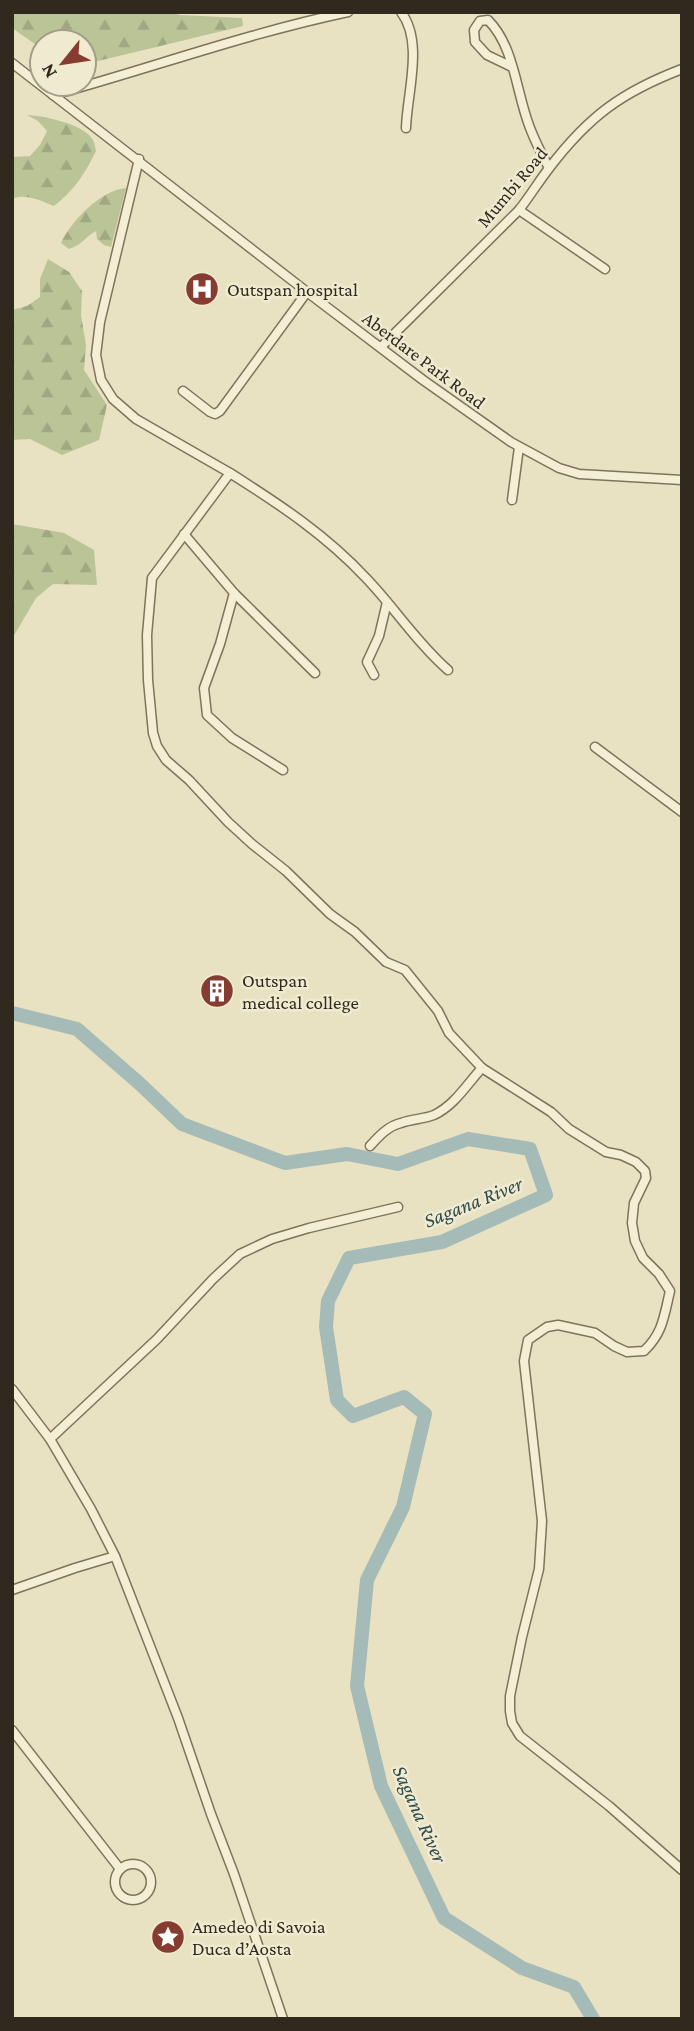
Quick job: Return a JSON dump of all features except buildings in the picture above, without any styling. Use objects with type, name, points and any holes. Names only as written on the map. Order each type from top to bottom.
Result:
[{"type":"street","points":[[98,83],[298,23],[348,12]]},
{"type":"street","points":[[401,12],[411,31],[413,47],[406,128]]},
{"type":"street","points":[[512,67],[487,55],[475,42],[474,30],[480,20],[488,20],[498,30],[512,67],[529,127],[549,168]]},
{"type":"street","name":"Aberdare Park Road","points":[[12,63],[28,75]]},
{"type":"street","name":"Mumbi Road","points":[[381,347],[519,210],[549,168],[605,108],[648,82],[682,69]]},
{"type":"street","name":"Aberdare Park Road","points":[[57,98],[307,292],[519,447],[559,468],[579,474],[682,480]]},
{"type":"street","points":[[139,159],[100,322],[96,355],[101,380],[113,399],[135,419],[230,473],[308,524],[343,555],[432,656],[448,670]]},
{"type":"street","points":[[519,210],[605,269]]},
{"type":"street","points":[[183,391],[210,412],[215,414],[220,411],[307,292]]},
{"type":"street","points":[[512,499],[519,447]]},
{"type":"street","points":[[230,473],[152,578],[147,635],[148,680],[153,733],[157,746],[166,760],[209,799],[228,822],[386,962],[405,970],[438,1011],[449,1033],[482,1068],[551,1112],[569,1129],[606,1152],[636,1162],[645,1171],[646,1178],[634,1203],[632,1223],[635,1241],[643,1258],[659,1274],[670,1291],[660,1332],[644,1351],[627,1352],[595,1334],[558,1325],[547,1327],[528,1340],[526,1347],[524,1361],[542,1521],[539,1569],[522,1636],[510,1696],[510,1712],[512,1723],[520,1736],[609,1806],[682,1870]]},
{"type":"street","points":[[184,534],[234,593],[315,673]]},
{"type":"street","points":[[234,593],[204,688],[207,715],[232,738],[283,769]]},
{"type":"street","points":[[374,675],[368,662],[379,636],[387,602]]},
{"type":"street","points":[[596,747],[682,812]]},
{"type":"street","points":[[370,1146],[381,1133],[398,1123],[432,1116],[443,1110],[482,1068]]},
{"type":"street","points":[[50,1439],[157,1339],[240,1254],[272,1239],[398,1207]]},
{"type":"street","points":[[12,1389],[50,1439],[91,1508],[115,1556],[178,1718],[283,2019]]},
{"type":"street","points":[[12,1590],[115,1556]]},
{"type":"street","points":[[12,1730],[120,1869]]},
{"type":"street","points":[[136,1864],[146,1870],[151,1881],[148,1892],[133,1900],[122,1896],[116,1886],[116,1874],[120,1869],[136,1864]]},
{"type":"green space","points":[[12,12],[171,12],[180,15],[242,18],[243,26],[98,61],[98,28],[28,28],[28,39],[12,28]]},
{"type":"green space","points":[[27,115],[73,125],[88,134],[94,143],[96,151],[83,174],[54,206],[28,197],[12,199],[12,157],[30,156],[47,131],[38,121]]},
{"type":"green space","points":[[126,188],[111,247],[97,239],[96,231],[69,249],[61,243],[79,216],[97,200]]},
{"type":"green space","points":[[48,259],[69,272],[82,291],[81,315],[86,345],[84,370],[107,405],[99,440],[62,455],[30,439],[12,440],[12,310],[27,306],[40,297],[40,279]]},
{"type":"green space","points":[[12,524],[64,533],[94,550],[97,585],[53,584],[36,598],[12,639]]},
{"type":"waterway","name":"Sagana River","points":[[12,1013],[77,1029],[182,1124],[285,1163],[347,1154],[398,1164],[468,1139],[530,1149],[546,1195],[442,1242],[349,1258],[328,1301],[326,1327],[337,1400],[353,1416],[404,1397],[425,1414],[403,1507],[367,1580],[357,1686],[381,1786],[444,1918],[522,1968],[574,1987],[593,2019]]},
{"type":"place","name":"Outspan hospital","points":[[202,289]]},
{"type":"place","name":"Outspan medical college","points":[[217,991]]},
{"type":"place","name":"Amedeo di Savoia Duca d’Aosta","points":[[168,1937]]}]
